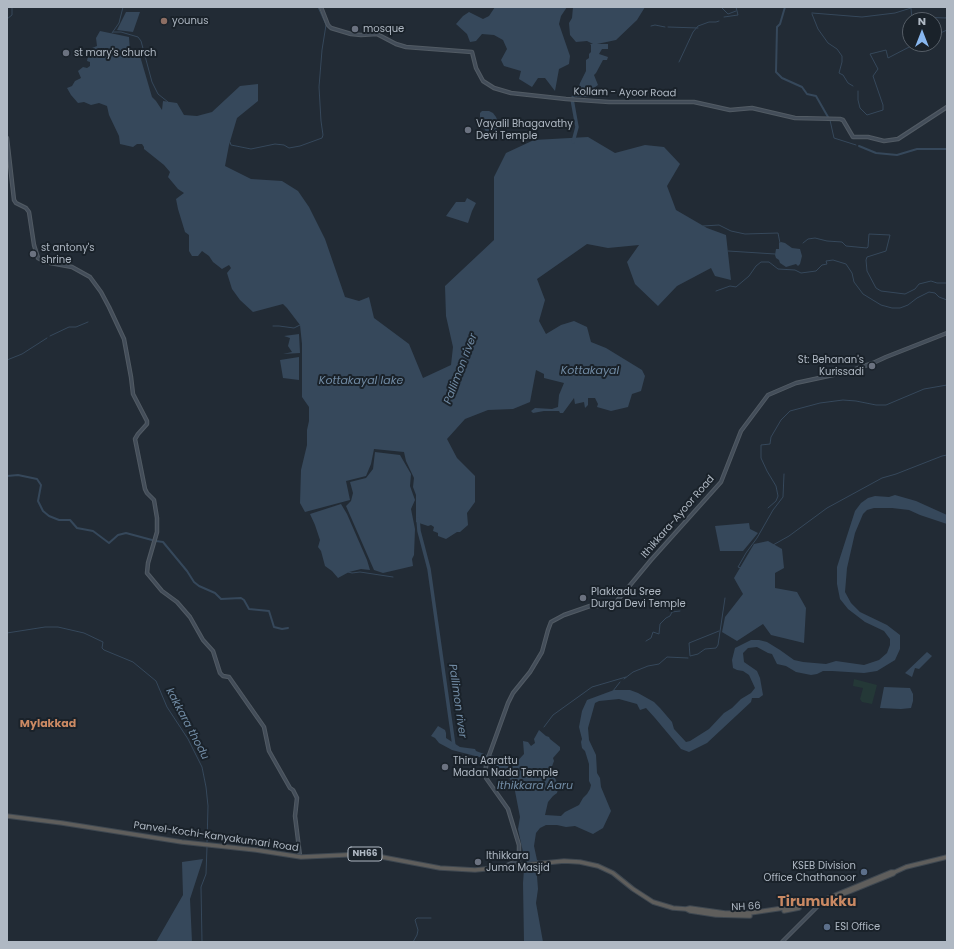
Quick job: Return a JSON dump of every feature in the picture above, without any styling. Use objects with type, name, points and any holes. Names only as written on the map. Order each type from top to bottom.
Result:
[{"type":"highway","name":"Panvel-Kochi-Kanyakumari Road","points":[[7,816],[292,856],[366,854],[446,868],[475,870],[542,864]]},
{"type":"highway","name":"NH 66","points":[[686,909],[705,913],[741,916],[791,910],[821,903],[893,874],[906,867],[947,857]]},
{"type":"highway","name":"NH 66","points":[[542,864],[572,861],[598,866],[613,873],[642,896],[653,902],[673,908],[690,908],[742,914],[787,908],[826,899],[889,872],[895,872]]},
{"type":"main road","name":"Kollam - Ayoor Road","points":[[320,7],[328,25],[331,28],[356,35],[377,34],[396,44],[406,47],[468,51],[473,54],[476,68],[483,81],[494,88],[511,93],[566,100],[609,102],[694,102],[730,110],[752,108],[794,118],[840,119],[843,120],[853,137],[868,137],[884,141],[898,139],[947,107]]},
{"type":"main road","points":[[7,138],[14,200],[16,203],[26,208],[29,212],[34,245],[38,258],[44,262],[72,267],[88,275],[101,292],[124,338],[133,394],[147,421],[135,439],[145,489],[154,500],[157,518],[157,532],[147,573],[162,591],[177,602],[190,617],[203,640],[213,651],[220,674],[228,677],[264,727],[269,751],[297,798],[295,816],[300,856]]},
{"type":"main road","name":"Ithikkara-Ayoor Road","points":[[499,868],[519,860],[519,845],[508,809],[486,778],[486,765],[508,703],[513,693],[530,672],[542,652],[551,622],[564,615],[590,606],[603,606],[616,602],[651,560],[721,482],[741,431],[768,395],[796,383],[847,372],[873,363],[947,333]]},
{"type":"main road","points":[[782,942],[812,910],[821,903]]},
{"type":"main road","points":[[812,910],[813,905]]},
{"type":"green space","points":[[854,679],[877,685],[872,704],[862,702],[860,699],[863,688],[853,686]]},
{"type":"water","points":[[495,7],[567,7],[561,16],[559,24],[570,56],[569,64],[559,69],[555,91],[545,78],[538,78],[532,87],[519,79],[521,71],[504,66],[501,60],[507,49],[503,40],[494,35],[482,34],[476,41],[470,42],[467,34],[456,24],[469,12],[483,19],[489,16]]},
{"type":"water","points":[[573,7],[645,7],[637,20],[616,40],[597,44],[608,44],[608,49],[602,49],[599,54],[608,57],[607,60],[603,60],[594,75],[598,85],[591,90],[589,97],[571,97],[578,90],[586,71],[586,60],[589,58],[589,54],[591,52],[590,44],[593,44],[587,41],[576,42],[570,35],[569,23],[572,18]]},
{"type":"water","points":[[126,12],[140,12],[133,32],[117,30]]},
{"type":"water","name":"Kottakayal lake","points":[[100,31],[129,37],[130,52],[140,56],[152,97],[162,110],[163,101],[177,103],[184,115],[197,116],[212,112],[240,86],[258,84],[258,101],[237,118],[229,145],[225,166],[251,179],[282,181],[298,191],[309,207],[325,239],[345,297],[359,301],[369,297],[374,318],[409,344],[423,378],[451,365],[453,347],[446,316],[445,286],[494,240],[494,177],[506,153],[534,140],[588,137],[615,153],[645,145],[664,147],[680,164],[667,186],[676,210],[707,228],[726,235],[731,280],[715,276],[711,268],[677,286],[658,306],[635,284],[627,262],[639,245],[608,248],[587,244],[537,279],[545,300],[539,321],[546,334],[561,325],[574,321],[587,327],[591,342],[606,348],[642,370],[645,376],[641,391],[632,394],[628,407],[611,411],[597,407],[598,404],[595,398],[588,398],[588,405],[585,408],[584,402],[575,404],[574,398],[563,413],[560,413],[559,411],[544,411],[533,413],[531,411],[535,408],[552,409],[558,407],[559,395],[564,383],[544,378],[544,374],[536,370],[530,402],[513,409],[488,410],[465,419],[447,439],[457,458],[475,476],[475,502],[467,513],[468,525],[460,532],[457,532],[446,539],[438,536],[438,533],[433,531],[434,527],[431,525],[428,526],[416,522],[416,495],[413,487],[414,478],[406,461],[404,452],[374,449],[371,464],[366,476],[346,481],[350,500],[305,512],[300,503],[301,470],[307,445],[309,407],[302,397],[302,344],[300,325],[283,304],[253,312],[240,300],[232,289],[227,273],[231,268],[229,265],[222,269],[202,251],[198,256],[192,256],[189,251],[189,235],[185,232],[176,199],[184,193],[178,189],[168,177],[170,172],[164,165],[144,149],[142,144],[137,144],[133,147],[120,144],[119,136],[109,115],[107,106],[99,103],[91,105],[84,102],[78,103],[71,95],[67,88],[72,86],[75,81],[81,78],[78,71],[83,67],[87,68],[90,66],[90,62],[87,61],[88,56],[92,48],[97,46],[96,38]]},
{"type":"water","points":[[482,111],[489,111],[496,117],[499,124],[494,133],[487,133],[480,122],[480,113]]},
{"type":"water","points":[[467,198],[476,203],[468,223],[446,216],[456,202],[465,202]]},
{"type":"water","points":[[781,242],[792,248],[800,249],[802,256],[798,266],[796,264],[786,267],[776,258],[776,249],[779,249],[779,243]]},
{"type":"water","points":[[299,334],[300,353],[283,354],[292,352],[288,346],[290,338],[284,336]]},
{"type":"water","points":[[299,357],[299,380],[283,378],[280,360]]},
{"type":"water","points":[[375,452],[400,455],[411,474],[410,486],[415,500],[411,509],[415,529],[414,555],[412,559],[413,566],[383,573],[374,570],[346,506],[351,501],[353,493],[350,482],[366,478],[373,469]]},
{"type":"water","name":"Ithikkara Aaru","points":[[895,495],[916,501],[947,515],[947,524],[909,510],[874,508],[867,510],[863,514],[855,533],[847,568],[845,592],[851,603],[860,612],[887,625],[900,635],[900,649],[895,660],[877,671],[864,673],[823,671],[811,675],[796,672],[786,666],[777,664],[772,654],[757,647],[748,648],[743,653],[744,662],[757,671],[760,678],[763,695],[759,698],[752,698],[751,702],[707,743],[689,752],[681,749],[646,708],[640,710],[637,704],[619,699],[599,701],[595,703],[588,728],[589,740],[596,755],[597,773],[600,778],[601,787],[611,811],[603,828],[593,834],[575,826],[566,827],[557,825],[546,825],[540,828],[536,833],[534,846],[540,866],[538,868],[537,876],[538,889],[536,903],[543,942],[524,942],[523,883],[525,856],[518,829],[520,817],[514,786],[507,774],[496,766],[491,765],[483,758],[452,750],[439,743],[431,736],[438,726],[445,730],[446,738],[460,747],[475,749],[476,751],[487,755],[495,756],[511,768],[524,754],[523,741],[528,742],[531,746],[535,743],[534,739],[539,730],[549,737],[560,747],[560,750],[553,758],[554,761],[551,769],[558,789],[557,793],[548,802],[545,815],[561,816],[565,812],[579,805],[590,789],[591,785],[589,781],[589,764],[585,751],[582,748],[582,739],[579,727],[582,711],[587,700],[614,690],[630,690],[638,693],[654,702],[660,708],[672,722],[674,729],[686,742],[709,729],[724,713],[751,693],[755,688],[749,675],[743,671],[733,668],[732,660],[735,648],[751,640],[767,642],[794,660],[803,662],[826,664],[836,661],[864,665],[879,660],[887,653],[890,645],[890,639],[884,631],[865,622],[848,609],[840,599],[837,584],[837,567],[855,511],[861,503],[868,498],[875,496],[889,497]]},
{"type":"water","points":[[341,504],[347,514],[370,570],[361,569],[349,572],[338,578],[325,566],[321,551],[318,547],[320,540],[310,514]]},
{"type":"water","points":[[749,523],[750,529],[758,533],[743,551],[720,551],[715,526]]},
{"type":"water","points":[[768,541],[782,549],[784,568],[775,573],[775,588],[797,592],[806,608],[804,643],[771,635],[763,624],[737,641],[722,632],[725,617],[743,594],[734,578],[754,544]]},
{"type":"water","points":[[927,652],[932,656],[919,669],[915,668],[912,677],[905,673]]},
{"type":"water","points":[[884,687],[910,688],[913,694],[911,708],[880,708]]},
{"type":"water","points":[[203,859],[190,899],[192,942],[156,942],[183,895],[182,862]]},
{"type":"waterway","points":[[7,19],[12,15],[12,7]]},
{"type":"waterway","points":[[112,33],[119,23],[123,7]]},
{"type":"waterway","points":[[230,142],[231,145],[251,149],[275,144],[284,145],[289,148],[300,146],[322,138],[319,87],[326,25],[318,7]]},
{"type":"waterway","points":[[721,7],[728,14],[736,11]]},
{"type":"waterway","points":[[724,17],[738,15],[736,7]]},
{"type":"waterway","points":[[785,7],[780,24],[777,27],[776,72],[782,78],[802,87],[807,94],[816,96],[828,117]]},
{"type":"waterway","points":[[812,13],[862,17],[895,13],[911,8],[911,12]]},
{"type":"waterway","points":[[812,14],[818,29],[828,43],[837,49],[842,56],[839,73],[843,75],[848,83],[853,86]]},
{"type":"waterway","points":[[942,18],[946,18],[947,15]]},
{"type":"waterway","points":[[679,62],[693,32],[698,26],[709,22],[719,21]]},
{"type":"waterway","points":[[651,26],[655,25],[665,27]]},
{"type":"waterway","points":[[668,27],[698,28]]},
{"type":"waterway","points":[[942,32],[947,30]]},
{"type":"waterway","points":[[113,32],[121,32],[138,37],[141,41],[152,82],[158,94],[168,102]]},
{"type":"waterway","points":[[858,91],[860,108],[867,115],[883,110],[883,105],[873,76],[878,69],[870,54],[886,50],[888,58],[902,51]]},
{"type":"waterway","name":"Pallimon river","points":[[573,98],[577,127],[573,142]]},
{"type":"waterway","points":[[830,120],[834,138],[856,145]]},
{"type":"waterway","points":[[859,146],[876,153],[897,155],[917,149],[947,149]]},
{"type":"waterway","points":[[703,226],[719,225],[731,231],[745,234],[778,233],[780,243]]},
{"type":"waterway","points":[[803,243],[808,239],[815,238],[827,241],[842,242],[846,246],[867,248],[869,234],[890,235],[886,251],[867,257],[866,260],[867,271],[876,288],[881,291],[905,294],[915,289],[919,284],[931,281],[937,283],[947,283]]},
{"type":"waterway","points":[[728,251],[775,254]]},
{"type":"waterway","points":[[716,291],[730,286],[736,287],[749,276],[761,262],[769,262],[778,269],[795,270],[801,273],[816,271],[822,265],[827,264],[826,261],[833,260],[846,264],[852,273],[854,282],[863,294],[881,305],[892,308],[900,308],[908,305],[917,298],[929,292],[935,293],[939,297],[947,300]]},
{"type":"waterway","points":[[50,336],[69,327],[76,327],[88,322]]},
{"type":"waterway","points":[[273,326],[294,328],[300,325]]},
{"type":"waterway","points":[[7,360],[22,354],[47,338]]},
{"type":"waterway","points":[[768,508],[776,501],[778,496],[776,486],[761,458],[761,445],[770,444],[771,437],[781,420],[790,411],[820,403],[843,400],[886,405],[924,389],[947,385]]},
{"type":"waterway","points":[[773,545],[789,536],[827,508],[882,478],[947,455]]},
{"type":"waterway","points":[[741,568],[738,567],[746,553],[783,497],[784,474]]},
{"type":"waterway","points":[[7,476],[18,475],[37,479],[41,485],[38,501],[43,511],[49,516],[59,520],[70,520],[77,528],[93,531],[109,543],[118,535],[126,533],[152,540]]},
{"type":"waterway","name":"Pallimon river","points":[[418,519],[419,531],[429,569],[454,746]]},
{"type":"waterway","points":[[156,541],[163,542],[187,571],[194,582],[199,586],[215,593],[221,599],[241,598],[244,600],[249,609],[269,611],[274,627],[282,629],[288,628]]},
{"type":"waterway","points":[[348,572],[360,572],[393,577]]},
{"type":"waterway","points":[[719,631],[689,643],[690,656],[698,654],[705,649],[716,648],[718,645],[725,598]]},
{"type":"waterway","points":[[646,641],[651,638],[653,632],[659,634],[660,624],[670,616],[672,612],[680,611]]},
{"type":"waterway","name":"kakkara thodu","points":[[7,633],[45,627],[58,627],[84,633],[103,642],[102,648],[104,650],[133,662],[156,681],[167,707],[188,739],[202,767],[208,806],[207,843]]},
{"type":"waterway","points":[[624,679],[633,672],[648,666],[659,664],[667,657],[688,658]]},
{"type":"waterway","points":[[544,727],[553,715],[592,687],[626,677]]},
{"type":"waterway","points":[[613,691],[620,682]]},
{"type":"waterway","name":"kakkara thodu","points":[[202,942],[201,887],[206,874],[207,847]]},
{"type":"waterway","points":[[413,942],[418,930],[415,920],[417,918],[431,918]]},
{"type":"place","name":"younus","points":[[164,21]]},
{"type":"place","name":"mosque","points":[[355,29]]},
{"type":"place","name":"st mary's church","points":[[66,53]]},
{"type":"place","name":"Vayalil Bhagavathy Devi Temple","points":[[468,130]]},
{"type":"place","name":"st antony's shrine","points":[[33,254]]},
{"type":"place","name":"St: Behanan's Kurissadi","points":[[872,366]]},
{"type":"place","name":"Plakkadu Sree Durga Devi Temple","points":[[583,598]]},
{"type":"place","name":"Thiru Aarattu Madan Nada Temple","points":[[445,767]]},
{"type":"place","name":"Ithikkara Juma Masjid","points":[[478,862]]},
{"type":"place","name":"KSEB Division Office Chathanoor","points":[[864,872]]},
{"type":"place","name":"ESI Office","points":[[827,927]]},
{"type":"district","name":"Mylakkad","points":[[48,724]]},
{"type":"district","name":"Tirumukku","points":[[817,902]]},
{"type":"water label","name":"Kottakayal","points":[[590,371]]}]
